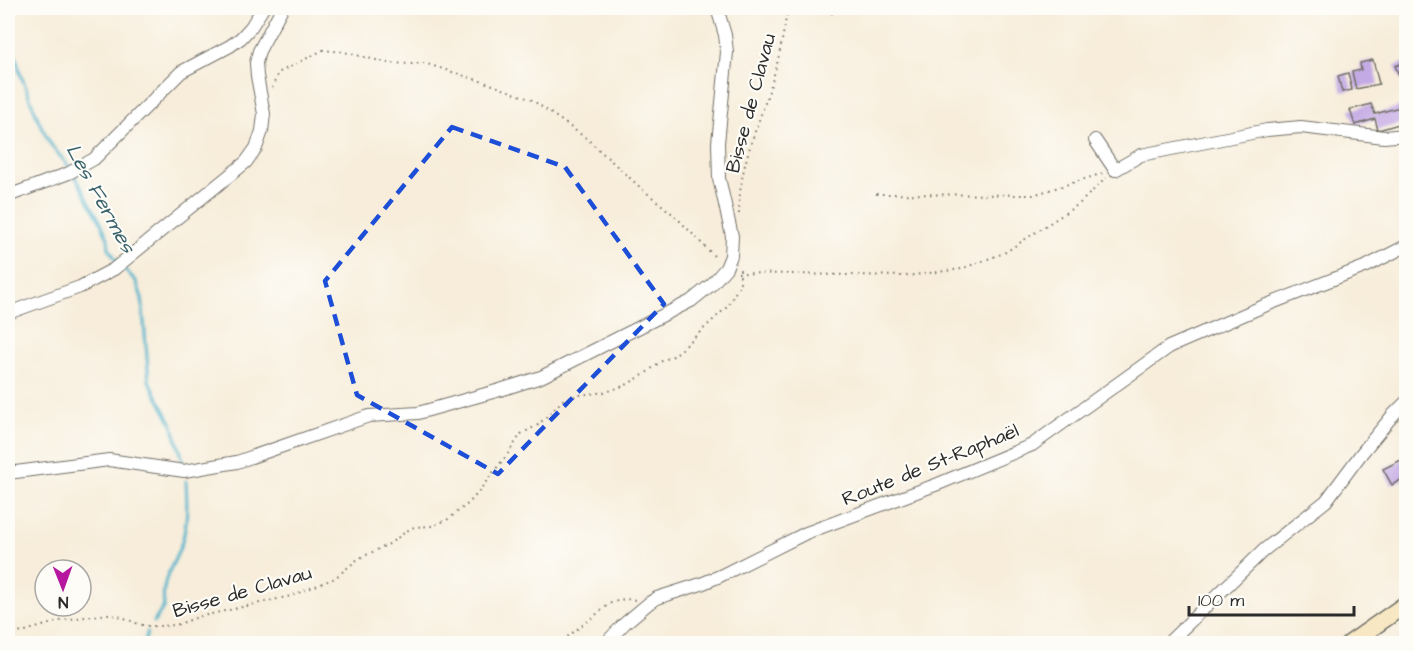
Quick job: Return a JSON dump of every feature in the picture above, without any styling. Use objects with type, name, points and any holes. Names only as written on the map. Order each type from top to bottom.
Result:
[{"type":"street","points":[[8,196],[73,171],[93,159],[181,72],[230,46],[240,38],[251,27],[263,8]]},
{"type":"street","points":[[8,313],[80,287],[114,269],[246,162],[256,148],[262,131],[264,114],[256,63],[259,51],[282,8]]},
{"type":"street","points":[[8,473],[109,459],[184,471],[237,462],[369,416],[418,413],[541,377],[691,302],[726,268],[731,256],[732,236],[719,178],[718,143],[727,52],[725,35],[717,8]]},
{"type":"street","points":[[1095,140],[1115,170],[1142,155],[1267,130],[1301,127],[1384,137],[1407,135]]},
{"type":"street","name":"Route de St-Raphaël","points":[[605,644],[649,603],[667,594],[720,576],[806,532],[938,484],[1032,445],[1168,347],[1367,266],[1407,246]]},
{"type":"street","points":[[1167,644],[1264,550],[1326,501],[1361,454],[1393,415],[1407,402]]},
{"type":"street","points":[[1349,644],[1407,604]]},
{"type":"path","name":"Bisse de Clavau","points":[[740,218],[746,155],[776,70],[788,8]]},
{"type":"path","points":[[821,8],[831,14],[837,8]]},
{"type":"path","points":[[272,94],[272,86],[278,73],[323,50],[344,52],[388,63],[424,63],[493,85],[532,100],[586,138],[674,215],[726,268],[740,274],[905,276],[961,269],[1004,253],[1079,204],[1115,170]]},
{"type":"path","points":[[876,194],[1033,195],[1115,170]]},
{"type":"path","name":"Bisse de Clavau","points":[[9,634],[63,620],[108,614],[146,626],[176,625],[198,617],[291,596],[330,580],[358,559],[389,544],[411,528],[431,526],[447,520],[477,494],[521,434],[538,425],[563,400],[579,394],[594,394],[617,389],[673,356],[728,306],[740,284],[740,264]]},
{"type":"path","points":[[558,644],[611,603],[631,598],[649,603]]},
{"type":"path","points":[[9,634],[21,644]]},
{"type":"highlighted area","points":[[452,127],[565,167],[664,304],[498,474],[357,395],[325,281]]},
{"type":"building","points":[[1373,60],[1379,84],[1356,89],[1352,72],[1361,70],[1360,63]]},
{"type":"building","points":[[1406,62],[1406,78],[1401,80],[1395,66]]},
{"type":"building","points":[[1348,73],[1352,90],[1342,92],[1338,76]]},
{"type":"building","points":[[1371,104],[1375,114],[1403,106],[1406,122],[1378,130],[1375,119],[1355,125],[1350,110]]},
{"type":"building","points":[[1403,459],[1406,465],[1406,477],[1392,485],[1383,469]]},
{"type":"waterway","name":"Les Fermes","points":[[10,8],[14,49],[20,73],[51,145],[71,169]]},
{"type":"waterway","name":"Les Fermes","points":[[74,174],[100,221],[108,238],[109,248],[117,262]]},
{"type":"waterway","name":"Les Fermes","points":[[122,267],[136,281],[142,298],[149,381],[172,424],[185,467]]},
{"type":"waterway","name":"Les Fermes","points":[[154,622],[164,606],[166,578],[185,531],[186,481]]},
{"type":"waterway","name":"Les Fermes","points":[[144,644],[147,632]]}]
